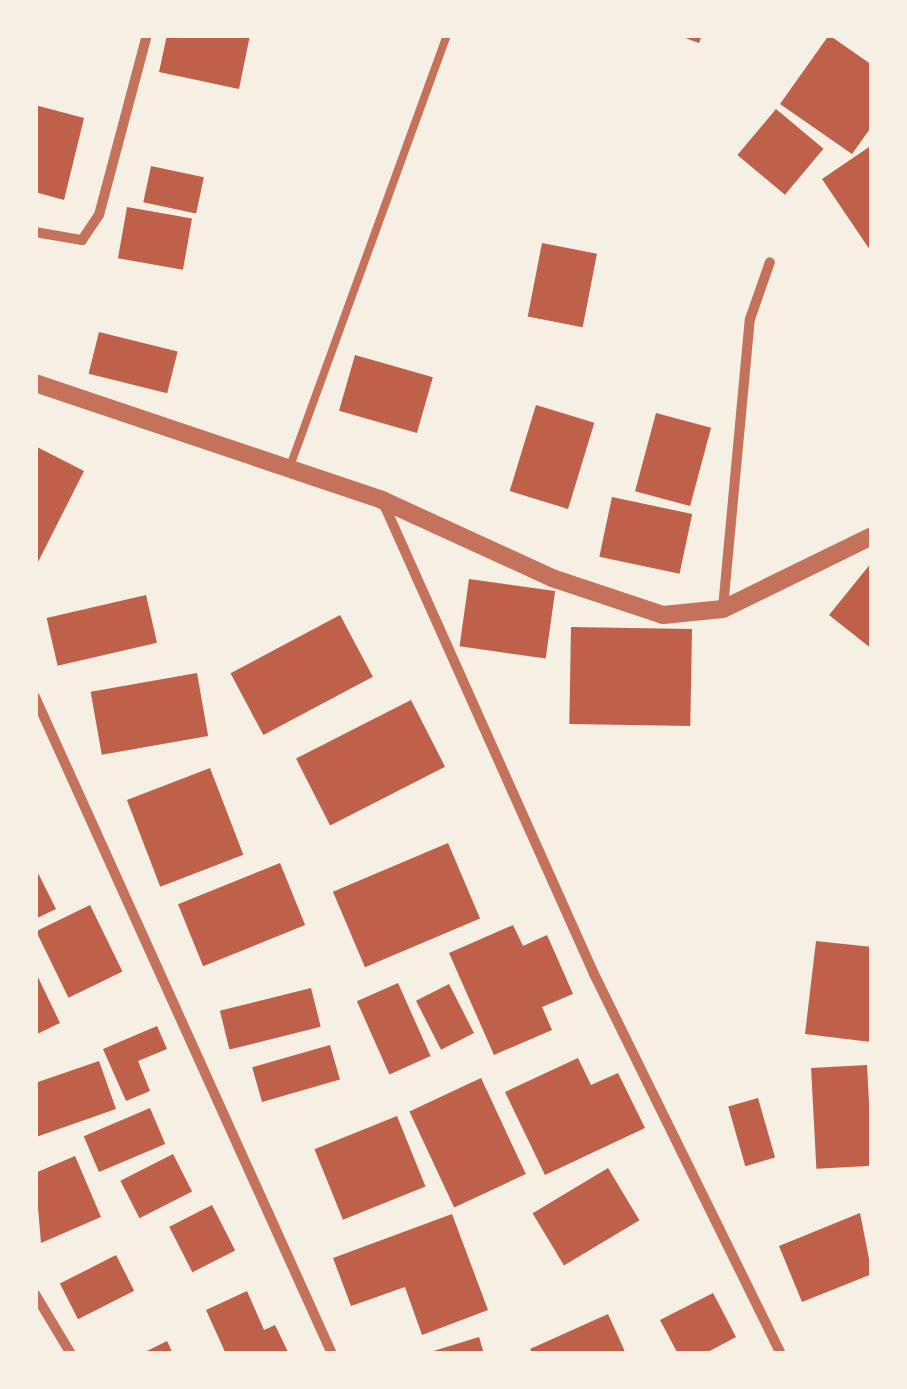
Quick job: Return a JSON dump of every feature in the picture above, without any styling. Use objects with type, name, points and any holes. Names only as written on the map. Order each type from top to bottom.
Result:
[{"type":"street","points":[[35,232],[82,240],[99,215],[147,35]]},
{"type":"street","points":[[723,609],[750,319],[770,262]]},
{"type":"street","points":[[35,382],[382,500],[552,578],[663,614],[723,609],[872,536]]},
{"type":"street","points":[[382,500],[594,974],[782,1354]]},
{"type":"street","points":[[35,696],[332,1354]]},
{"type":"street","points":[[35,1294],[71,1354]]},
{"type":"lane","points":[[289,469],[447,35]]},
{"type":"building","points":[[167,35],[250,35],[239,89],[159,72]]},
{"type":"building","points":[[677,35],[702,35],[699,43]]},
{"type":"building","points":[[829,35],[872,65],[872,126],[852,154],[780,104]]},
{"type":"building","points":[[35,105],[84,118],[64,200],[35,192]]},
{"type":"building","points":[[776,109],[823,149],[785,195],[737,155]]},
{"type":"building","points":[[872,145],[872,253],[822,179]]},
{"type":"building","points":[[151,166],[204,177],[196,213],[143,202]]},
{"type":"building","points":[[127,207],[192,218],[183,270],[118,258]]},
{"type":"building","points":[[542,243],[597,254],[583,327],[528,317]]},
{"type":"building","points":[[99,332],[178,352],[167,393],[89,374]]},
{"type":"building","points":[[355,355],[433,377],[417,433],[339,411]]},
{"type":"building","points":[[536,405],[594,423],[568,509],[510,491]]},
{"type":"building","points":[[656,413],[711,428],[690,506],[635,491]]},
{"type":"building","points":[[35,446],[84,471],[35,568]]},
{"type":"building","points":[[612,497],[692,514],[680,574],[599,557]]},
{"type":"building","points":[[872,562],[872,649],[829,615]]},
{"type":"building","points":[[469,579],[555,591],[546,658],[460,646]]},
{"type":"building","points":[[146,595],[157,643],[58,666],[47,618]]},
{"type":"building","points":[[340,615],[373,677],[263,735],[231,673]]},
{"type":"building","points":[[571,627],[692,629],[690,726],[569,724]]},
{"type":"building","points":[[197,673],[208,736],[102,755],[91,692]]},
{"type":"building","points":[[411,700],[445,767],[330,825],[296,759]]},
{"type":"building","points":[[210,768],[243,855],[160,887],[127,800]]},
{"type":"building","points":[[448,843],[480,918],[365,967],[333,892]]},
{"type":"building","points":[[280,863],[305,925],[203,966],[178,904]]},
{"type":"building","points":[[35,867],[56,909],[35,919]]},
{"type":"building","points":[[90,905],[122,972],[69,998],[36,931]]},
{"type":"building","points":[[513,925],[523,946],[547,935],[573,994],[542,1007],[552,1030],[494,1055],[449,953]]},
{"type":"building","points":[[816,941],[872,947],[871,1042],[805,1034]]},
{"type":"building","points":[[35,971],[60,1023],[35,1035]]},
{"type":"building","points":[[398,983],[431,1056],[389,1074],[357,1001]]},
{"type":"building","points":[[449,984],[474,1033],[441,1050],[416,1001]]},
{"type":"building","points":[[311,988],[321,1027],[229,1050],[220,1011]]},
{"type":"building","points":[[157,1026],[167,1049],[138,1061],[150,1091],[126,1101],[103,1049]]},
{"type":"building","points":[[330,1045],[340,1080],[262,1102],[252,1067]]},
{"type":"building","points":[[578,1058],[591,1085],[618,1073],[645,1128],[545,1175],[505,1092]]},
{"type":"building","points":[[99,1061],[116,1109],[36,1137],[35,1083]]},
{"type":"building","points":[[867,1065],[872,1166],[816,1169],[811,1068]]},
{"type":"building","points":[[481,1078],[526,1174],[454,1207],[409,1111]]},
{"type":"building","points":[[758,1098],[775,1158],[745,1166],[728,1107]]},
{"type":"building","points":[[150,1108],[165,1144],[99,1172],[84,1136]]},
{"type":"building","points":[[397,1116],[425,1186],[343,1220],[314,1149]]},
{"type":"building","points":[[173,1154],[192,1191],[139,1218],[120,1181]]},
{"type":"building","points":[[75,1156],[101,1217],[41,1243],[35,1173]]},
{"type":"building","points":[[608,1168],[639,1220],[564,1266],[533,1213]]},
{"type":"building","points":[[212,1205],[235,1250],[192,1272],[169,1227]]},
{"type":"building","points":[[860,1213],[872,1274],[802,1302],[779,1246]]},
{"type":"building","points":[[452,1214],[488,1310],[422,1335],[405,1287],[351,1306],[333,1258]]},
{"type":"building","points":[[116,1255],[134,1291],[78,1319],[60,1284]]},
{"type":"building","points":[[247,1291],[264,1330],[275,1325],[288,1352],[226,1354],[206,1310]]},
{"type":"building","points":[[713,1293],[736,1337],[704,1354],[678,1354],[660,1320]]},
{"type":"building","points":[[608,1314],[626,1354],[533,1354],[530,1349]]},
{"type":"building","points":[[479,1337],[484,1354],[427,1354],[427,1353]]},
{"type":"building","points":[[167,1341],[173,1354],[141,1354]]}]
